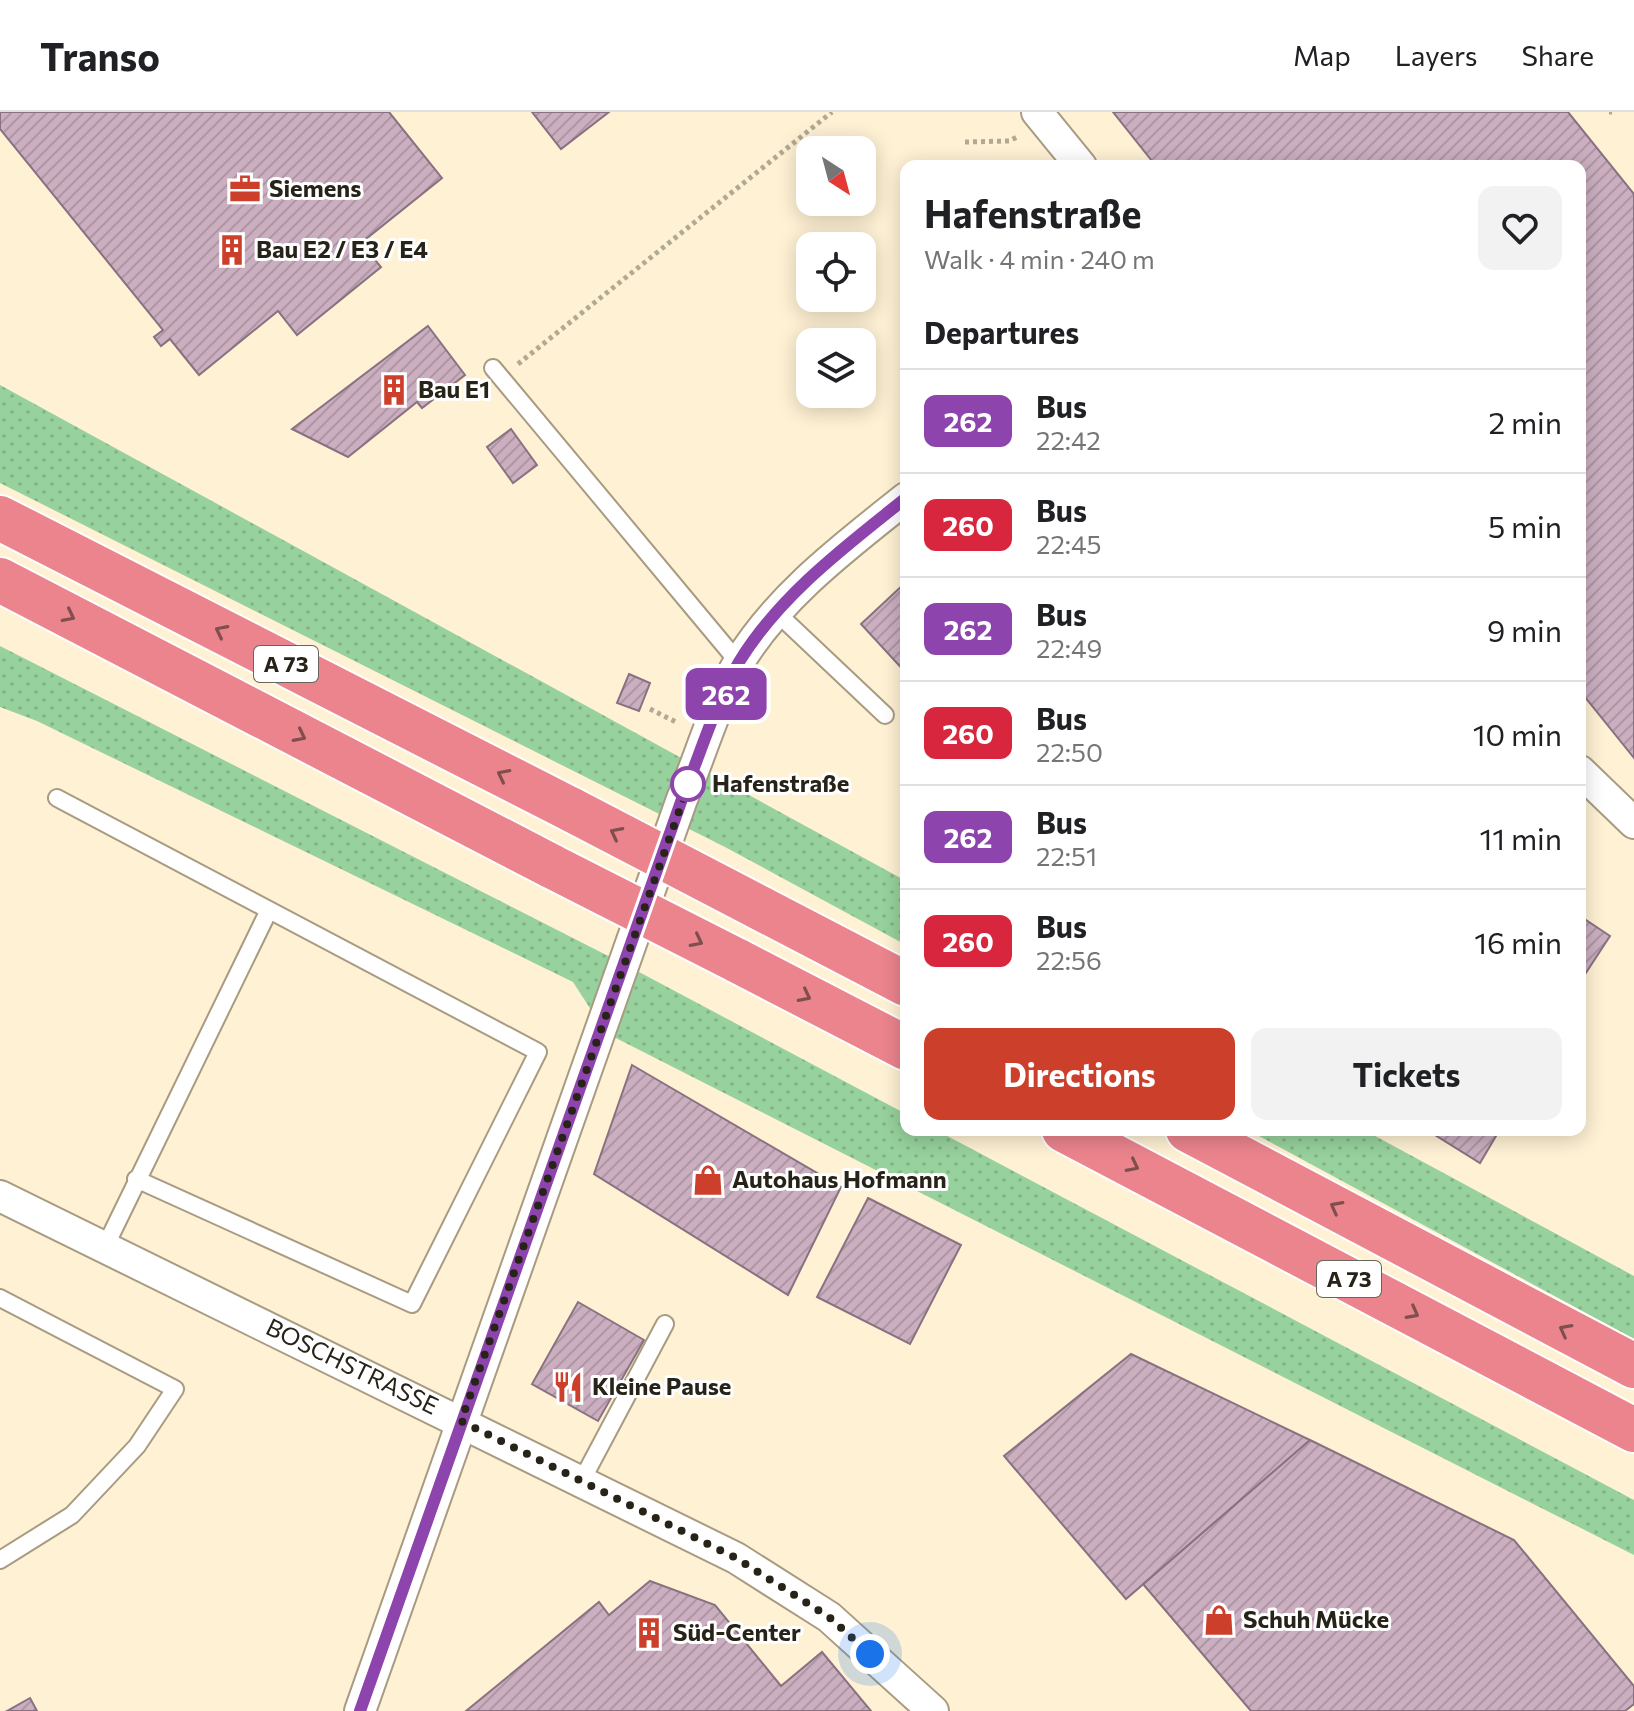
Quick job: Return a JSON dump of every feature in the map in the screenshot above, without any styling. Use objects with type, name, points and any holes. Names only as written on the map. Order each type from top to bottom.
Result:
[{"type":"highway","name":"A 73","points":[[0,518],[900,981]]},
{"type":"highway","name":"A 73","points":[[0,580],[900,1045]]},
{"type":"highway","name":"A 73","points":[[1075,1136],[1634,1430]]},
{"type":"highway","name":"A 73","points":[[1199,1136],[1634,1366]]},
{"type":"street","points":[[1042,118],[1076,160]]},
{"type":"street","points":[[360,1711],[682,799],[739,663],[776,612],[833,557],[900,503]]},
{"type":"street","points":[[1586,777],[1634,823]]},
{"type":"street","name":"BOSCHSTRASSE","points":[[0,1196],[106,1245],[736,1558],[829,1617],[933,1711]]},
{"type":"lane","points":[[497,373],[739,663]]},
{"type":"lane","points":[[776,612],[885,715]]},
{"type":"lane","points":[[57,798],[538,1052],[412,1304],[136,1179]]},
{"type":"lane","points":[[106,1245],[269,910]]},
{"type":"lane","points":[[0,1298],[175,1389],[137,1446],[72,1515],[0,1560]]},
{"type":"lane","points":[[581,1482],[665,1324]]},
{"type":"path","points":[[497,373],[832,112]]},
{"type":"path","points":[[965,142],[1009,141],[1042,118]]},
{"type":"green space","points":[[0,385],[900,878],[900,942],[725,847],[0,483]]},
{"type":"green space","points":[[0,646],[624,964],[900,1111],[900,1136],[947,1136],[1634,1500],[1634,1555],[606,1033],[573,982],[37,721],[0,707]]},
{"type":"green space","points":[[1259,1136],[1375,1136],[1634,1276],[1634,1339]]},
{"type":"building","name":"Bau E2 / E3 / E4","points":[[0,112],[389,112],[442,178],[361,243],[381,267],[297,335],[278,311],[199,375],[170,339],[161,346],[154,337],[163,330],[0,129]]},
{"type":"building","points":[[532,112],[609,112],[561,149]]},
{"type":"building","points":[[1113,112],[1568,112],[1634,194],[1634,758],[1586,698],[1586,160],[1151,160]]},
{"type":"building","name":"Bau E1","points":[[428,326],[465,375],[422,408],[417,402],[348,457],[292,429]]},
{"type":"building","points":[[511,429],[537,465],[513,483],[487,447]]},
{"type":"building","points":[[900,588],[900,666],[861,624]]},
{"type":"building","points":[[629,674],[650,683],[639,711],[617,703]]},
{"type":"building","points":[[1586,920],[1610,936],[1586,973]]},
{"type":"building","points":[[632,1065],[841,1187],[788,1295],[594,1174]]},
{"type":"building","points":[[1437,1136],[1496,1136],[1480,1163]]},
{"type":"building","points":[[868,1198],[961,1245],[910,1344],[817,1297]]},
{"type":"building","points":[[578,1302],[644,1340],[598,1421],[532,1384]]},
{"type":"building","points":[[1131,1354],[1310,1440],[1126,1599],[1004,1456]]},
{"type":"building","points":[[1310,1440],[1514,1540],[1634,1686],[1634,1704],[1625,1711],[1251,1711],[1143,1584]]},
{"type":"building","name":"Süd-Center","points":[[650,1581],[715,1605],[781,1686],[822,1652],[871,1711],[466,1711],[599,1602],[609,1615]]},
{"type":"building","points":[[30,1698],[37,1711],[7,1711]]},
{"type":"bus line","name":"262","points":[[360,1711],[682,799],[739,663],[776,612],[833,557],[900,503]]},
{"type":"place","name":"Siemens","points":[[245,189]]},
{"type":"place","name":"Bau E2 / E3 / E4","points":[[232,250]]},
{"type":"place","name":"Bau E1","points":[[394,390]]},
{"type":"place","name":"Hafenstraße","points":[[688,784]]},
{"type":"place","name":"Autohaus Hofmann","points":[[708,1180]]},
{"type":"place","name":"Kleine Pause","points":[[568,1387]]},
{"type":"place","name":"Schuh Mücke","points":[[1219,1620]]},
{"type":"place","name":"Süd-Center","points":[[649,1633]]},
{"type":"route","points":[[688,784],[691,778],[461,1421],[736,1558],[829,1617],[870,1654]]}]
